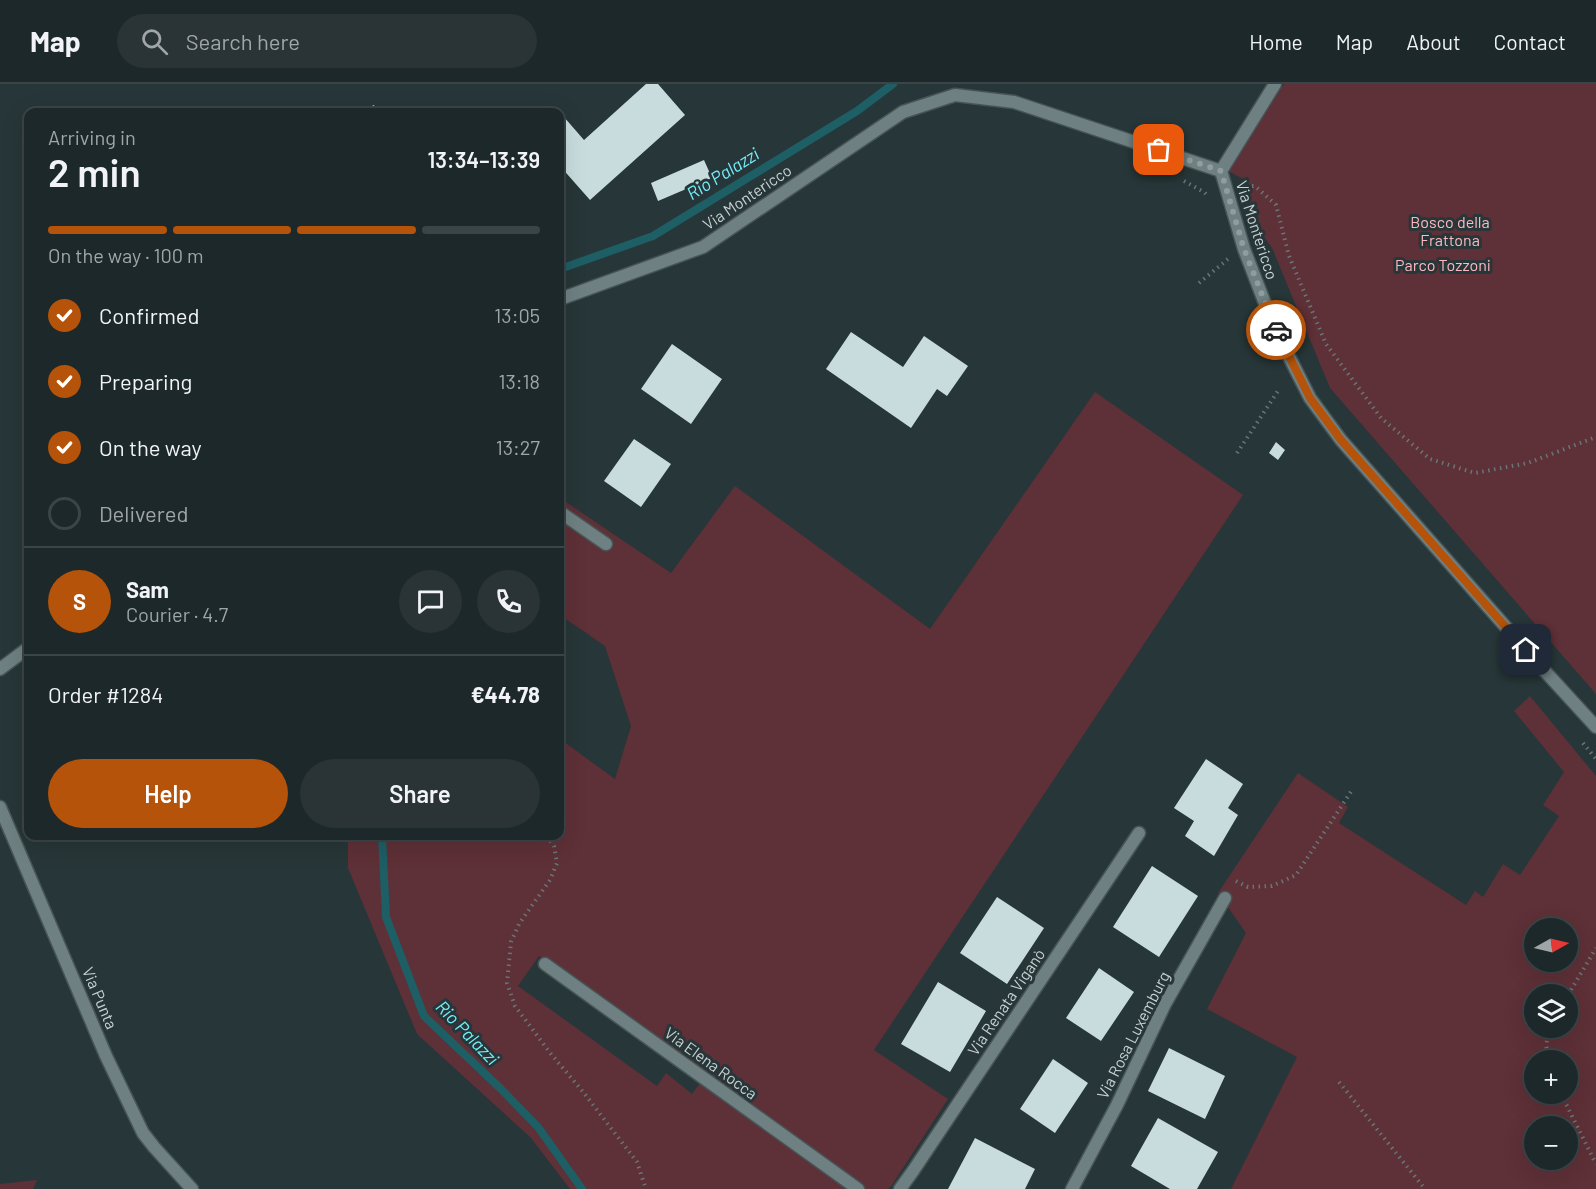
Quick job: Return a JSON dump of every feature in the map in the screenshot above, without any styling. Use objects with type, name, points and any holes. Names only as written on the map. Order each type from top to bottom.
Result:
[{"type":"street","points":[[1221,171],[1275,84]]},
{"type":"street","name":"Via Montericco","points":[[564,298],[704,247],[903,112],[955,95],[1014,102],[1221,171],[1244,249],[1274,327],[1310,398],[1341,440],[1596,727]]},
{"type":"street","points":[[564,515],[606,544]]},
{"type":"street","points":[[0,669],[24,651]]},
{"type":"street","name":"Via Punta","points":[[0,807],[106,1056],[143,1132],[192,1189]]},
{"type":"street","name":"Via Renata Viganò","points":[[900,1189],[1139,833]]},
{"type":"street","name":"Via Rosa Luxemburg","points":[[1072,1189],[1117,1104],[1165,1004],[1225,898]]},
{"type":"street","name":"Via Elena Rocca","points":[[545,964],[858,1189]]},
{"type":"path","points":[[1245,186],[1255,186],[1276,205],[1288,256],[1326,344],[1381,418],[1430,459],[1475,473],[1528,463],[1596,436]]},
{"type":"path","points":[[1199,283],[1228,258]]},
{"type":"path","points":[[1237,453],[1280,388]]},
{"type":"path","points":[[1225,898],[1233,879],[1248,887],[1272,886],[1296,875],[1352,790]]},
{"type":"path","points":[[550,840],[554,846],[557,863],[550,880],[519,924],[511,942],[507,983],[515,1006],[637,1162],[646,1189]]},
{"type":"path","points":[[1575,984],[1596,948]]},
{"type":"path","points":[[1339,1082],[1425,1189]]},
{"type":"path","points":[[1566,1104],[1596,1164]]},
{"type":"green space","name":"Parco Tozzoni","points":[[1284,84],[1596,84],[1596,694],[1330,388],[1272,248],[1246,213],[1245,180],[1228,171]]},
{"type":"green space","points":[[1095,392],[1243,495],[874,1050],[948,1099],[892,1185],[888,1189],[570,1189],[531,1138],[417,1034],[348,868],[348,840],[564,840],[564,742],[615,779],[631,726],[605,646],[564,618],[564,501],[671,573],[735,486],[930,629]],"holes":[[[539,956],[706,1075],[692,1094],[666,1073],[657,1086],[518,986]]]},
{"type":"green space","points":[[1530,696],[1596,776],[1596,1189],[1231,1189],[1297,1057],[1207,1009],[1246,933],[1218,893],[1298,773],[1348,807],[1339,823],[1466,905],[1475,891],[1483,897],[1503,864],[1520,875],[1559,816],[1543,805],[1564,772],[1514,711]]},
{"type":"green space","points":[[37,1180],[33,1189],[0,1189],[0,1184]]},
{"type":"building","points":[[646,84],[658,84],[685,115],[590,200],[564,171],[564,117],[584,140]]},
{"type":"building","points":[[704,160],[712,178],[658,201],[651,183]]},
{"type":"building","points":[[851,332],[903,367],[924,336],[968,366],[947,396],[937,389],[911,428],[826,369]]},
{"type":"building","points":[[672,344],[722,379],[691,424],[641,389]]},
{"type":"building","points":[[634,439],[671,464],[641,507],[604,481]]},
{"type":"building","points":[[1276,442],[1285,450],[1278,460],[1269,453]]},
{"type":"building","points":[[1206,759],[1243,784],[1228,808],[1238,815],[1214,856],[1185,836],[1194,821],[1174,808]]},
{"type":"building","points":[[1152,866],[1198,896],[1159,957],[1113,927]]},
{"type":"building","points":[[997,897],[1044,928],[1007,984],[960,953]]},
{"type":"building","points":[[1099,968],[1134,992],[1101,1041],[1066,1018]]},
{"type":"building","points":[[938,982],[986,1011],[950,1072],[901,1044]]},
{"type":"building","points":[[1169,1048],[1225,1076],[1205,1119],[1148,1091]]},
{"type":"building","points":[[1053,1059],[1088,1083],[1055,1133],[1020,1109]]},
{"type":"building","points":[[1158,1118],[1218,1152],[1197,1189],[1170,1189],[1131,1166]]},
{"type":"building","points":[[975,1138],[1035,1169],[1025,1189],[948,1189]]},
{"type":"waterway","name":"Rio Palazzi","points":[[564,268],[653,236],[857,111],[893,84]]},
{"type":"waterway","name":"Rio Palazzi","points":[[382,840],[386,917],[424,1016],[538,1127],[582,1189]]},
{"type":"way so far","points":[[1159,150],[1221,171],[1244,249],[1276,330]]},
{"type":"route","points":[[1276,330],[1310,398],[1341,440],[1526,650]]},
{"type":"park label","name":"Bosco della Frattona","points":[[1450,231]]}]
